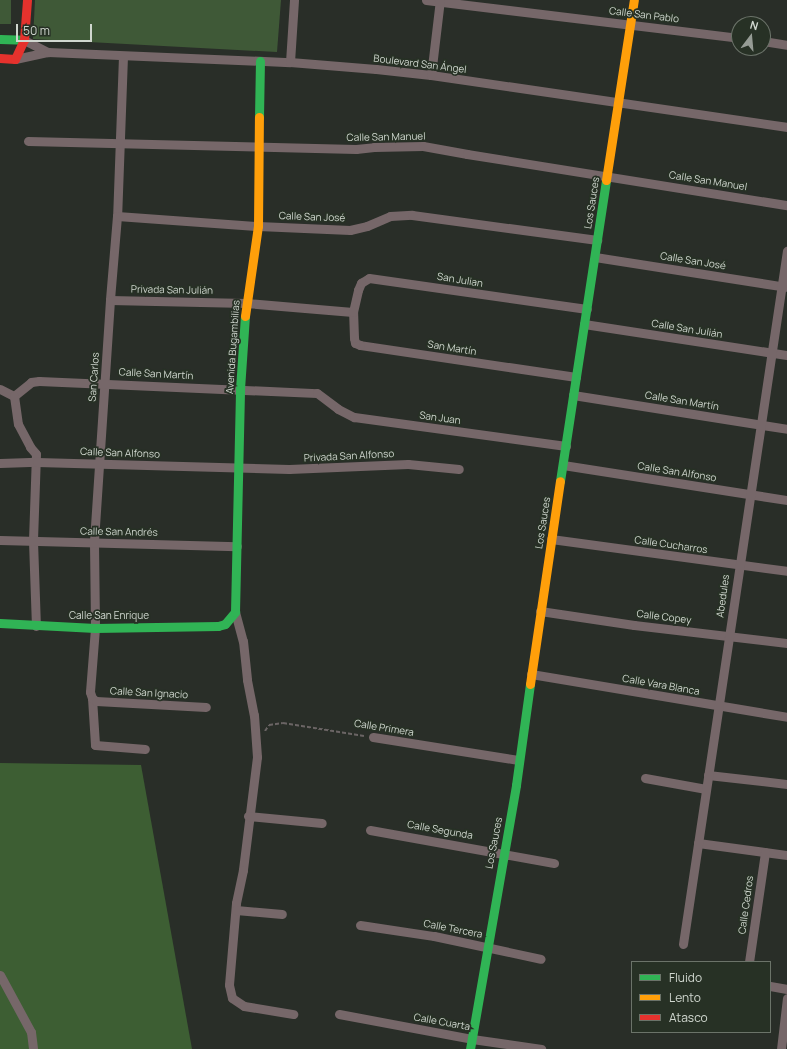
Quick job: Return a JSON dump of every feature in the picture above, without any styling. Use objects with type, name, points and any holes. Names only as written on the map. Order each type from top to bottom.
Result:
[{"type":"street","points":[[15,58],[24,40],[27,0]]},
{"type":"street","points":[[290,62],[294,0]]},
{"type":"street","name":"Calle San Pablo","points":[[426,0],[731,37]]},
{"type":"street","name":"Los Sauces","points":[[470,1049],[516,785],[518,760],[540,611],[634,0]]},
{"type":"street","points":[[431,75],[440,1]]},
{"type":"street","name":"Boulevard San Ángel","points":[[0,39],[24,40],[48,52]]},
{"type":"street","points":[[771,42],[787,45]]},
{"type":"street","name":"Boulevard San Ángel","points":[[0,58],[15,58],[48,52],[290,62],[431,75],[787,127]]},
{"type":"street","name":"San Carlos","points":[[123,56],[117,216],[104,382],[94,543],[95,628],[90,692],[92,698],[95,745],[145,749]]},
{"type":"street","name":"Avenida Bugambilias","points":[[235,612],[240,388],[246,303],[258,226],[260,61]]},
{"type":"street","name":"Calle San Manuel","points":[[28,141],[120,142],[356,149],[423,146],[787,205]]},
{"type":"street","name":"Calle San José","points":[[117,216],[258,226],[350,230],[367,226],[390,216],[412,215],[597,240]]},
{"type":"street","name":"Abedules","points":[[683,944],[770,353],[784,287],[787,251]]},
{"type":"street","name":"Calle San José","points":[[595,257],[784,287]]},
{"type":"street","name":"San Julian","points":[[353,312],[361,283],[369,278],[587,309]]},
{"type":"street","name":"Privada San Julián","points":[[110,300],[246,303],[353,312]]},
{"type":"street","name":"San Martín","points":[[353,312],[355,343],[360,345],[576,377]]},
{"type":"street","name":"Calle San Julián","points":[[584,324],[787,355]]},
{"type":"street","name":"Calle San Martín","points":[[14,396],[31,382],[38,381],[104,382],[318,393]]},
{"type":"street","points":[[0,389],[14,396],[18,424],[30,448],[36,454],[37,462],[33,541],[36,626]]},
{"type":"street","name":"San Juan","points":[[318,393],[338,409],[354,417],[566,446]]},
{"type":"street","name":"Calle San Martín","points":[[573,395],[787,429]]},
{"type":"street","name":"Calle San Alfonso","points":[[0,463],[37,462],[239,468]]},
{"type":"street","name":"Privada San Alfonso","points":[[239,468],[335,468],[408,464],[459,469]]},
{"type":"street","name":"Calle San Alfonso","points":[[563,465],[787,500]]},
{"type":"street","name":"Calle Cucharros","points":[[551,539],[787,571]]},
{"type":"street","name":"Calle San Andrés","points":[[0,540],[237,546]]},
{"type":"street","name":"Calle Copey","points":[[540,611],[634,625],[787,643]]},
{"type":"street","points":[[235,612],[244,641],[247,680],[254,714],[257,757],[248,816],[243,870],[236,910],[229,985],[232,998],[244,1006],[293,1014]]},
{"type":"street","name":"Calle San Enrique","points":[[0,623],[95,628],[218,626],[226,624],[235,612]]},
{"type":"street","name":"Calle Vara Blanca","points":[[531,674],[718,706],[787,716]]},
{"type":"street","name":"Calle San Ignacio","points":[[92,698],[96,701],[206,707]]},
{"type":"street","name":"Calle Primera","points":[[373,737],[518,760]]},
{"type":"street","points":[[708,775],[787,784]]},
{"type":"street","points":[[645,778],[706,789]]},
{"type":"street","points":[[248,816],[322,823]]},
{"type":"street","name":"Calle Segunda","points":[[370,830],[554,863]]},
{"type":"street","points":[[698,843],[787,855]]},
{"type":"street","name":"Calle Cedros","points":[[750,961],[765,852]]},
{"type":"street","points":[[236,910],[282,914]]},
{"type":"street","name":"Calle Tercera","points":[[360,925],[434,936],[541,959]]},
{"type":"street","points":[[0,975],[31,1032],[33,1049]]},
{"type":"street","points":[[771,986],[787,989]]},
{"type":"street","points":[[781,1049],[787,998]]},
{"type":"street","name":"Calle Cuarta","points":[[339,1014],[472,1039],[540,1049]]},
{"type":"path","name":"Calle Primera","points":[[256,744],[269,725],[274,723],[373,737]]},
{"type":"green space","points":[[0,0],[11,0],[11,24],[0,24]]},
{"type":"green space","points":[[35,0],[281,0],[277,52],[33,39]]},
{"type":"green space","points":[[0,763],[141,765],[192,1049],[0,1049]]},
{"type":"traffic: fast","points":[[0,39],[24,40]]},
{"type":"traffic: fast","points":[[259,117],[260,61]]},
{"type":"traffic: fast","points":[[560,481],[606,180]]},
{"type":"traffic: fast","points":[[0,623],[95,628],[218,626],[225,624],[235,612],[240,389],[245,316]]},
{"type":"traffic: fast","points":[[470,1049],[516,785],[530,684]]},
{"type":"traffic: slow","points":[[606,180],[634,0]]},
{"type":"traffic: slow","points":[[245,316],[258,226],[259,117]]},
{"type":"traffic: slow","points":[[530,684],[560,481]]},
{"type":"traffic: jam","points":[[0,58],[15,59],[24,40],[27,0]]}]
